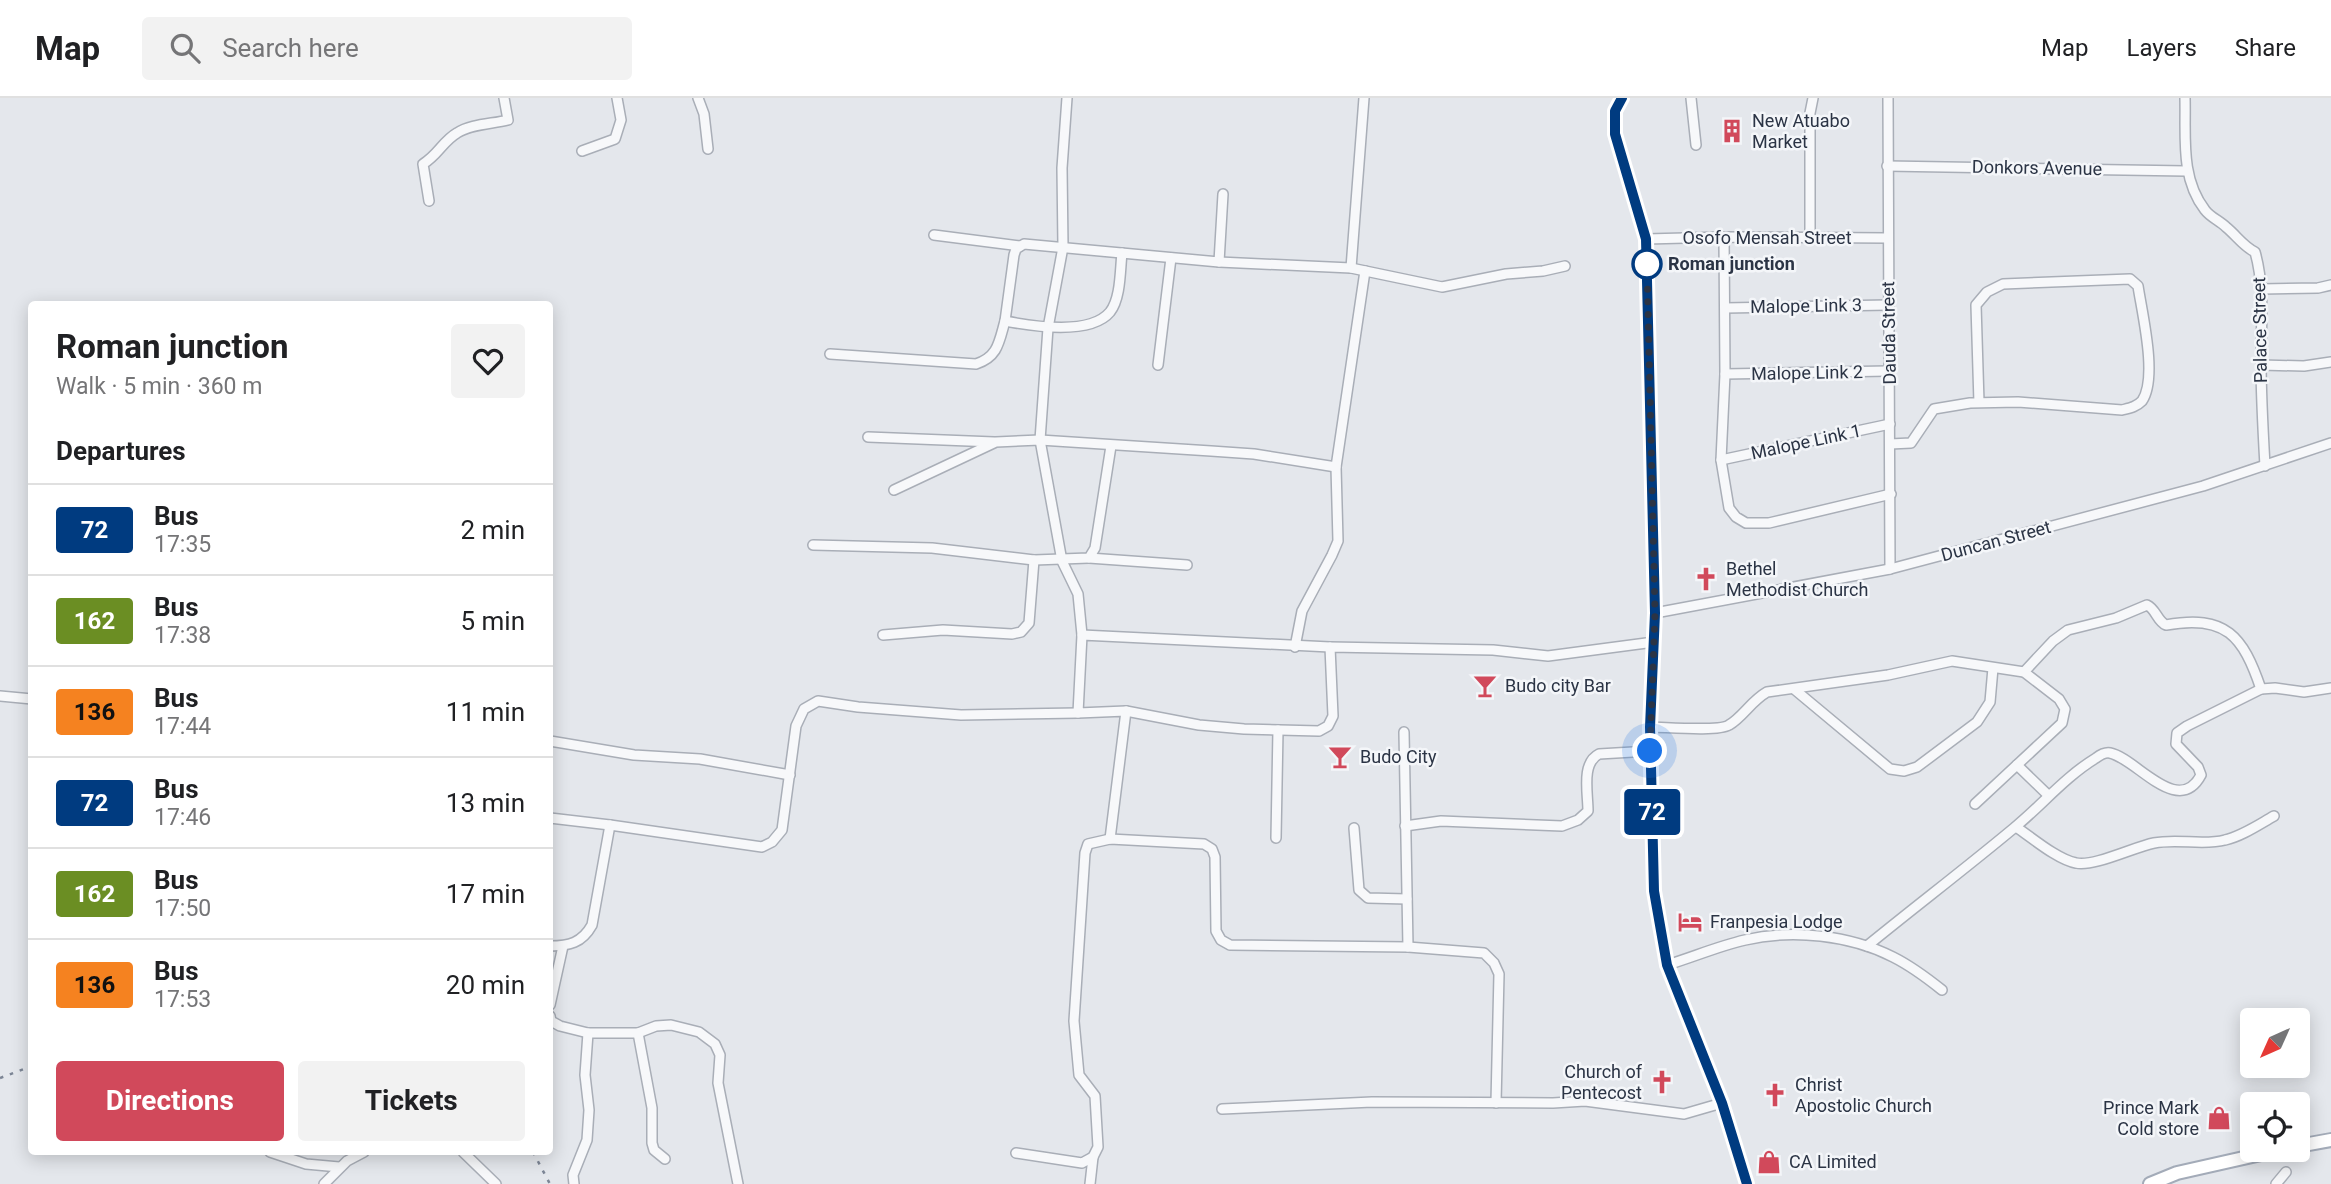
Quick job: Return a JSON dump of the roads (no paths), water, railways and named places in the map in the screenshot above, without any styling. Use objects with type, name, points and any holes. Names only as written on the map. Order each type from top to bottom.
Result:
[{"type":"main road","points":[[2310,1144],[2331,1140]]},
{"type":"main road","points":[[2150,1184],[2177,1173],[2240,1159]]},
{"type":"street","points":[[429,201],[423,163],[436,156],[445,143],[459,132],[508,120],[504,98]]},
{"type":"street","points":[[582,151],[615,139],[621,120],[617,98]]},
{"type":"street","points":[[698,98],[704,114],[708,149]]},
{"type":"street","points":[[1067,98],[1062,168],[1063,247],[1048,328],[1040,440],[1062,561],[1077,594],[1083,635],[1078,713]]},
{"type":"street","points":[[1351,268],[1364,98]]},
{"type":"street","points":[[1622,98],[1615,111],[1615,134],[1646,239],[1655,613],[1650,727],[1654,891],[1667,965],[1722,1103],[1747,1184]]},
{"type":"street","points":[[1691,98],[1696,145]]},
{"type":"street","points":[[1810,239],[1810,113],[1813,98]]},
{"type":"street","name":"Dauda Street","points":[[1888,98],[1890,569]]},
{"type":"street","name":"Palace Street","points":[[2185,98],[2186,171],[2194,193],[2207,212],[2232,231],[2245,247],[2255,252],[2261,289],[2265,466]]},
{"type":"street","name":"Donkors Avenue","points":[[1887,166],[2186,171]]},
{"type":"street","points":[[1219,262],[1223,194]]},
{"type":"street","points":[[934,235],[1020,246],[1063,247],[1219,262],[1351,268],[1442,287],[1565,266]]},
{"type":"street","points":[[1724,237],[1725,374],[1721,460],[1728,508],[1746,523],[1769,523],[1891,494]]},
{"type":"street","name":"Osofo Mensah Street","points":[[1646,239],[1888,238]]},
{"type":"street","points":[[830,354],[976,364],[987,360],[997,349],[1005,321],[1014,255],[1020,246]]},
{"type":"street","points":[[1005,321],[1048,328],[1088,324],[1110,312],[1116,297],[1122,253]]},
{"type":"street","points":[[1158,365],[1171,258]]},
{"type":"street","points":[[1295,647],[1302,611],[1338,541],[1336,467],[1365,271]]},
{"type":"street","points":[[1890,444],[1911,443],[1934,409],[1951,405],[2018,402],[2122,410],[2135,407],[2143,399],[2148,360],[2138,286],[2130,279],[2015,283],[2003,284],[1987,292],[1976,305],[1979,403]]},
{"type":"street","points":[[2261,289],[2318,288],[2331,285]]},
{"type":"street","name":"Malope Link 3","points":[[1725,308],[1888,304]]},
{"type":"street","points":[[2261,365],[2304,366],[2331,362]]},
{"type":"street","name":"Malope Link 2","points":[[1725,374],[1888,371]]},
{"type":"street","name":"Malope Link 1","points":[[1721,460],[1890,424]]},
{"type":"street","points":[[868,437],[996,442],[1040,440],[1254,454],[1336,467]]},
{"type":"street","points":[[894,490],[996,442]]},
{"type":"street","name":"Duncan Street","points":[[1655,613],[1890,569],[2203,486],[2331,443]]},
{"type":"street","points":[[1089,558],[1095,548],[1111,446]]},
{"type":"street","points":[[813,545],[932,548],[1034,560],[1089,558],[1187,565]]},
{"type":"street","points":[[883,635],[943,630],[1012,634],[1021,632],[1029,623],[1034,560]]},
{"type":"street","points":[[2024,672],[2053,641],[2068,630],[2116,618],[2147,605],[2162,624],[2211,623],[2229,634],[2248,653],[2261,690]]},
{"type":"street","points":[[1083,635],[1295,647],[1493,650],[1548,656],[1654,642]]},
{"type":"street","points":[[553,818],[610,824],[762,847],[772,842],[782,830],[796,726],[804,709],[818,701],[961,715],[1126,711],[1199,725],[1319,731],[1328,726],[1333,716],[1330,648]]},
{"type":"street","points":[[1650,727],[1724,728],[1767,692],[1888,675],[1952,661],[2024,672],[2059,699],[2065,709],[2065,716],[2062,723],[1975,804]]},
{"type":"street","points":[[1794,689],[1890,769],[1904,771],[1917,767],[1977,722],[1990,702],[1993,668]]},
{"type":"street","points":[[1867,946],[2015,827],[2084,765],[2103,754],[2109,752],[2158,783],[2181,791],[2188,789],[2197,783],[2201,775],[2198,767],[2176,744],[2177,733],[2219,709],[2261,690],[2275,688],[2304,692],[2331,688]]},
{"type":"street","points":[[0,696],[28,699]]},
{"type":"street","points":[[1111,839],[1126,711]]},
{"type":"street","points":[[1276,838],[1278,730]]},
{"type":"street","points":[[1404,733],[1408,947]]},
{"type":"street","points":[[553,742],[634,755],[700,759],[790,775]]},
{"type":"street","points":[[1405,826],[1441,821],[1562,826],[1578,820],[1588,811],[1588,764],[1592,757],[1599,754],[1650,751]]},
{"type":"street","points":[[2017,765],[2049,795]]},
{"type":"street","points":[[2015,827],[2060,857],[2072,863],[2085,864],[2159,842],[2209,843],[2224,840],[2274,817]]},
{"type":"street","points":[[553,946],[577,943],[592,925],[610,824]]},
{"type":"street","points":[[1353,828],[1359,890],[1368,898],[1407,899]]},
{"type":"street","points":[[1090,1184],[1093,1157],[1098,1147],[1095,1096],[1079,1075],[1074,1021],[1085,853],[1088,844],[1111,839],[1204,844],[1212,849],[1215,857],[1216,931],[1221,940],[1230,945],[1408,947],[1484,953],[1494,963],[1499,974],[1496,1103]]},
{"type":"street","points":[[1667,965],[1746,940],[1808,936],[1867,946],[1902,962],[1942,990]]},
{"type":"street","points":[[553,992],[563,946]]},
{"type":"street","points":[[553,1022],[588,1033],[638,1033],[656,1026],[671,1025],[699,1032],[715,1044],[720,1055],[718,1083],[738,1184]]},
{"type":"street","points":[[574,1184],[573,1175],[587,1140],[589,1110],[585,1075],[588,1033]]},
{"type":"street","points":[[638,1033],[652,1108],[652,1143],[654,1150],[665,1159]]},
{"type":"street","points":[[1222,1109],[1372,1102],[1585,1101],[1684,1114],[1722,1103]]},
{"type":"street","points":[[1016,1153],[1082,1163],[1093,1157]]},
{"type":"street","points":[[279,1155],[306,1164],[339,1167]]},
{"type":"street","points":[[324,1184],[339,1167],[359,1155]]},
{"type":"street","points":[[466,1155],[496,1184]]},
{"type":"street","points":[[2276,1184],[2286,1172]]},
{"type":"railway","points":[[0,1078],[28,1068]]},
{"type":"railway","points":[[535,1155],[550,1184]]},
{"type":"place","name":"New Atuabo Market","points":[[1732,131]]},
{"type":"place","name":"Roman junction","points":[[1647,264]]},
{"type":"place","name":"Bethel Methodist Church","points":[[1706,579]]},
{"type":"place","name":"Budo city Bar","points":[[1485,686]]},
{"type":"place","name":"Budo City","points":[[1340,757]]},
{"type":"place","name":"Franpesia Lodge","points":[[1690,922]]},
{"type":"place","name":"Church of Pentecost","points":[[1662,1082]]},
{"type":"place","name":"Christ Apostolic Church","points":[[1775,1095]]},
{"type":"place","name":"Prince Mark Cold store","points":[[2219,1118]]},
{"type":"place","name":"CA Limited","points":[[1769,1162]]}]
